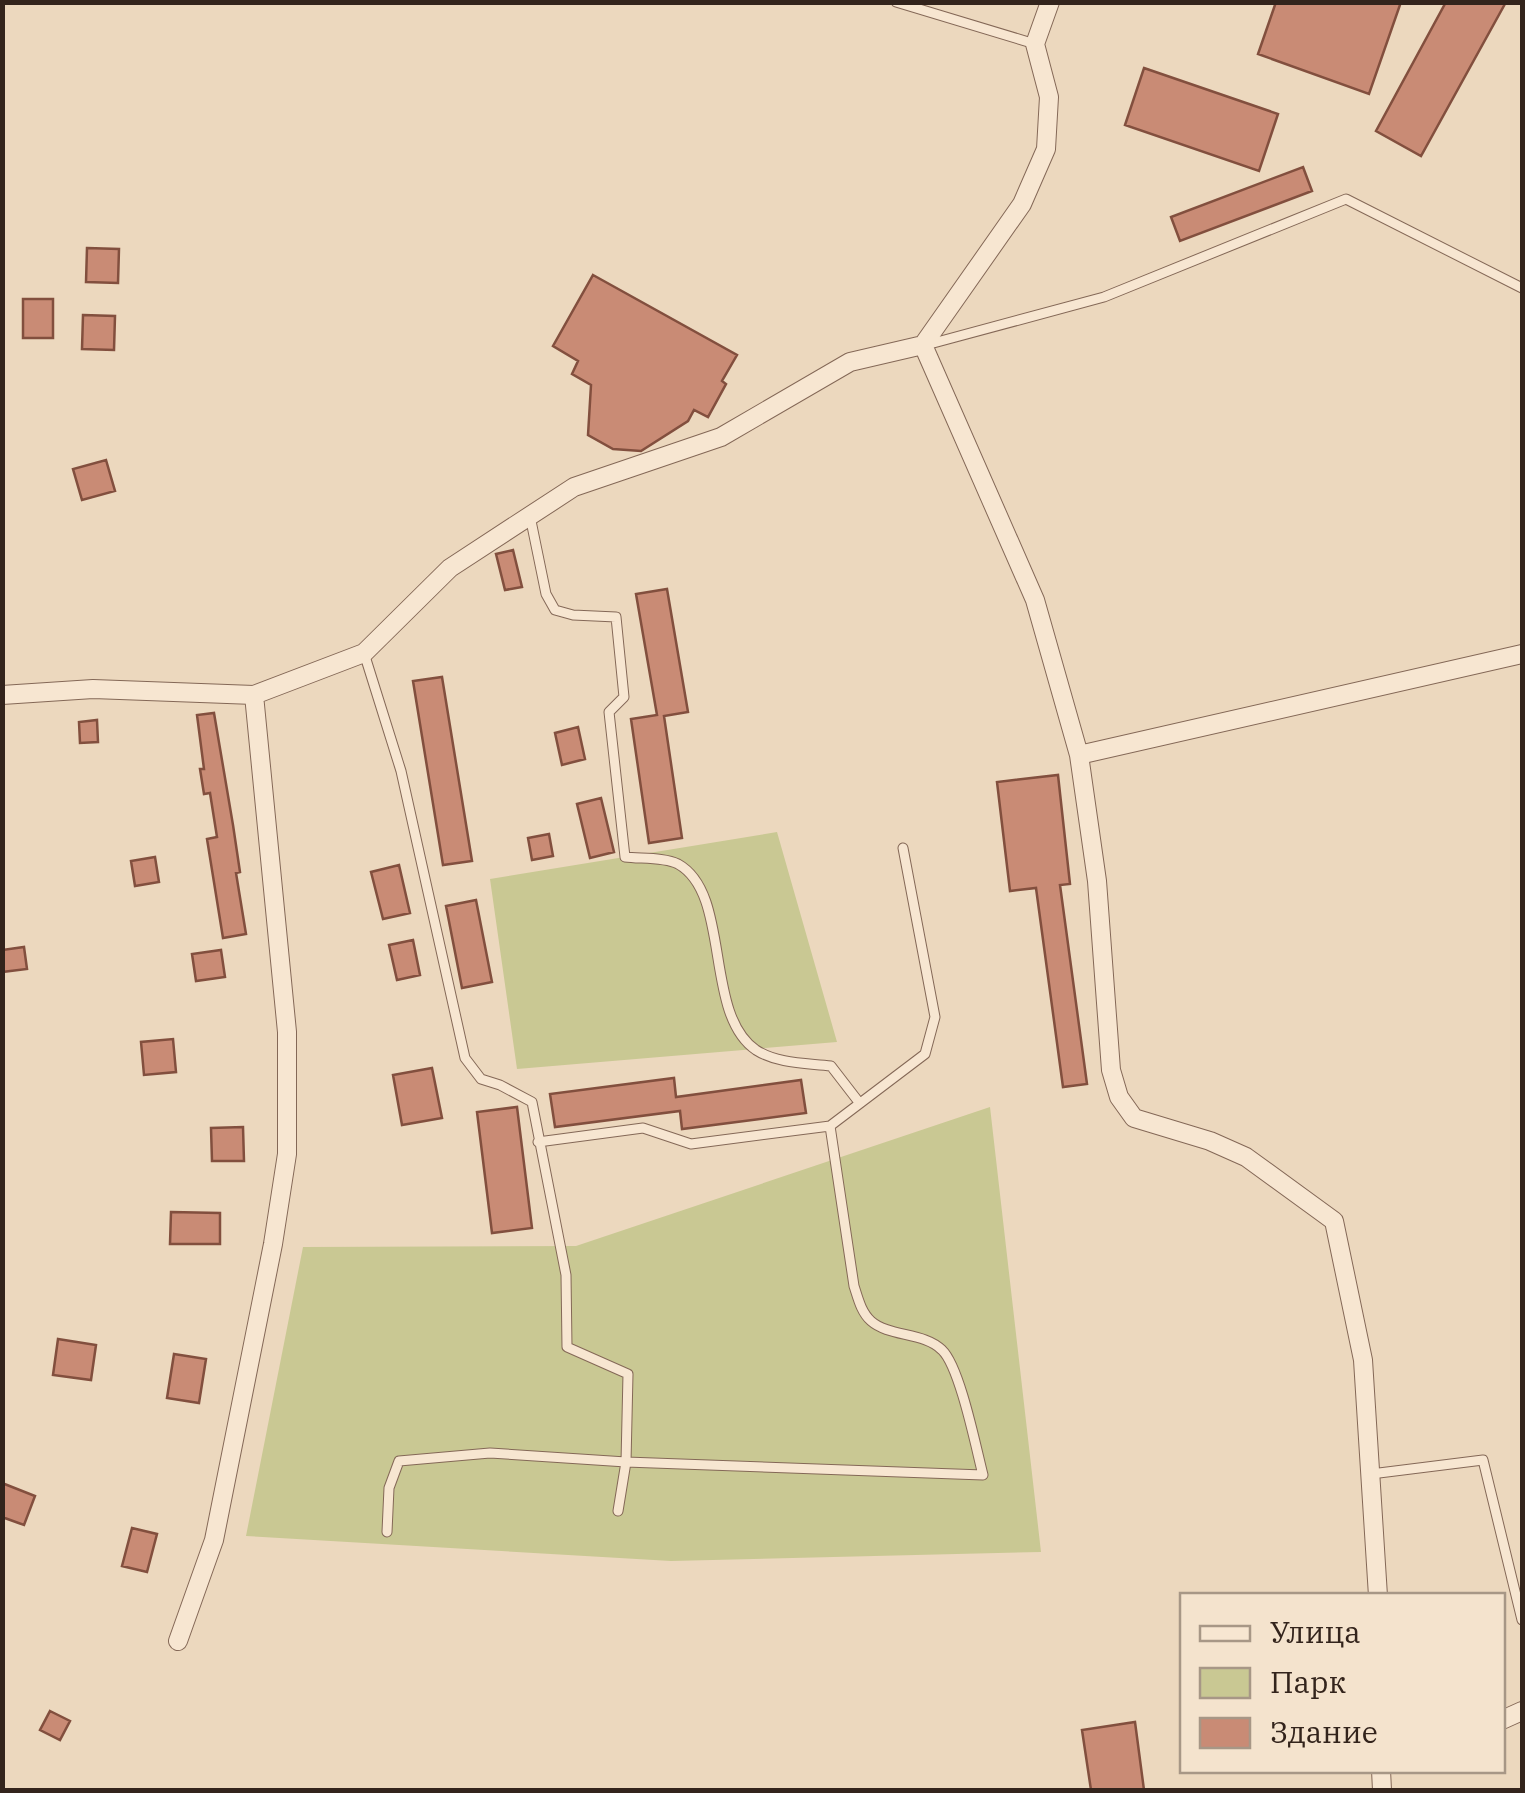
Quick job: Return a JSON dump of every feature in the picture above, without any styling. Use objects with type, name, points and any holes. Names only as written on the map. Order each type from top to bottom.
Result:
[{"type":"street","points":[[2,695],[93,689],[254,695],[364,653],[450,568],[574,487],[721,437],[850,362],[923,346],[1022,204],[1046,149],[1048,97],[1035,44],[1050,2]]},
{"type":"street","points":[[923,346],[1035,600],[1079,755],[1097,882],[1112,1070],[1119,1097],[1134,1118],[1210,1141],[1246,1157],[1334,1221],[1363,1360],[1378,1593]]},
{"type":"street","points":[[1079,755],[1522,654]]},
{"type":"street","points":[[178,1641],[214,1540],[287,1154],[287,1032],[254,695]]},
{"type":"lane","points":[[896,2],[1035,44]]},
{"type":"lane","points":[[923,346],[1104,296],[1346,199],[1522,288]]},
{"type":"lane","points":[[530,516],[546,594],[555,610],[616,617],[624,697],[609,712],[625,857],[675,862],[694,876],[706,898],[712,940],[734,1025],[754,1049],[782,1061],[831,1066],[858,1101]]},
{"type":"lane","points":[[364,653],[401,771],[465,1058],[481,1079],[532,1102],[566,1275],[568,1347],[628,1374],[626,1462],[618,1511]]},
{"type":"lane","points":[[538,1142],[643,1128],[691,1144],[830,1126],[858,1101],[907,1070],[925,1054],[935,1018],[902,848]]},
{"type":"lane","points":[[387,1532],[389,1488],[399,1461],[490,1452],[626,1462],[983,1476],[953,1364],[942,1348],[873,1323],[862,1309],[854,1286],[830,1126]]},
{"type":"lane","points":[[1370,1474],[1483,1460],[1522,1620]]},
{"type":"green space","points":[[777,832],[837,1042],[517,1069],[490,879]]},
{"type":"green space","points":[[990,1107],[1041,1552],[671,1561],[246,1536],[303,1247],[576,1246]]},
{"type":"building","points":[[1276,2],[1401,2],[1369,94],[1258,54]]},
{"type":"building","points":[[1446,2],[1506,2],[1421,156],[1376,131]]},
{"type":"building","points":[[1144,68],[1278,114],[1259,171],[1125,125]]},
{"type":"building","points":[[1303,167],[1312,191],[1180,241],[1171,217]]},
{"type":"building","points":[[87,248],[119,249],[118,283],[86,282]]},
{"type":"building","points":[[593,275],[737,355],[708,417],[694,410],[688,421],[641,451],[613,449],[588,435],[591,385],[572,374],[578,361],[553,346]]},
{"type":"building","points":[[23,299],[53,299],[53,338],[23,338]]},
{"type":"building","points":[[83,315],[115,316],[114,350],[82,349]]},
{"type":"building","points":[[106,460],[115,491],[82,500],[73,469]]},
{"type":"building","points":[[513,550],[522,587],[505,590],[496,554]]},
{"type":"building","points":[[667,589],[688,712],[664,716],[682,838],[649,843],[631,719],[657,715],[636,594]]},
{"type":"building","points":[[442,677],[472,861],[443,865],[413,681]]},
{"type":"building","points":[[214,713],[246,934],[223,938],[207,839],[217,837],[210,793],[204,794],[197,715]]},
{"type":"building","points":[[97,720],[98,742],[80,743],[79,722]]},
{"type":"building","points":[[578,727],[585,759],[562,765],[555,733]]},
{"type":"building","points":[[1058,775],[1070,884],[1060,885],[1087,1084],[1063,1087],[1036,888],[1010,891],[997,782]]},
{"type":"building","points":[[601,798],[614,852],[590,858],[577,804]]},
{"type":"building","points":[[549,834],[553,856],[532,860],[528,838]]},
{"type":"building","points":[[155,857],[159,882],[135,886],[131,861]]},
{"type":"building","points":[[399,865],[410,913],[383,919],[371,872]]},
{"type":"building","points":[[476,900],[492,982],[462,988],[446,906]]},
{"type":"building","points":[[413,940],[420,975],[397,980],[389,945]]},
{"type":"building","points":[[24,947],[27,969],[2,972],[2,950]]},
{"type":"building","points":[[221,950],[225,977],[196,981],[192,954]]},
{"type":"building","points":[[173,1039],[176,1072],[144,1075],[141,1042]]},
{"type":"building","points":[[432,1068],[442,1118],[402,1125],[393,1075]]},
{"type":"building","points":[[674,1078],[676,1097],[801,1080],[806,1113],[682,1129],[680,1111],[555,1127],[550,1094]]},
{"type":"building","points":[[517,1107],[532,1228],[492,1233],[477,1112]]},
{"type":"building","points":[[243,1127],[244,1161],[212,1161],[211,1128]]},
{"type":"building","points":[[171,1212],[220,1213],[220,1244],[170,1244]]},
{"type":"building","points":[[58,1339],[96,1345],[91,1380],[53,1375]]},
{"type":"building","points":[[174,1354],[206,1359],[199,1403],[167,1398]]},
{"type":"building","points":[[2,1483],[35,1496],[24,1525],[2,1517]]},
{"type":"building","points":[[132,1528],[157,1534],[147,1572],[122,1566]]},
{"type":"building","points":[[50,1711],[70,1721],[60,1740],[40,1730]]},
{"type":"building","points":[[1135,1722],[1144,1790],[1091,1790],[1082,1730]]}]
